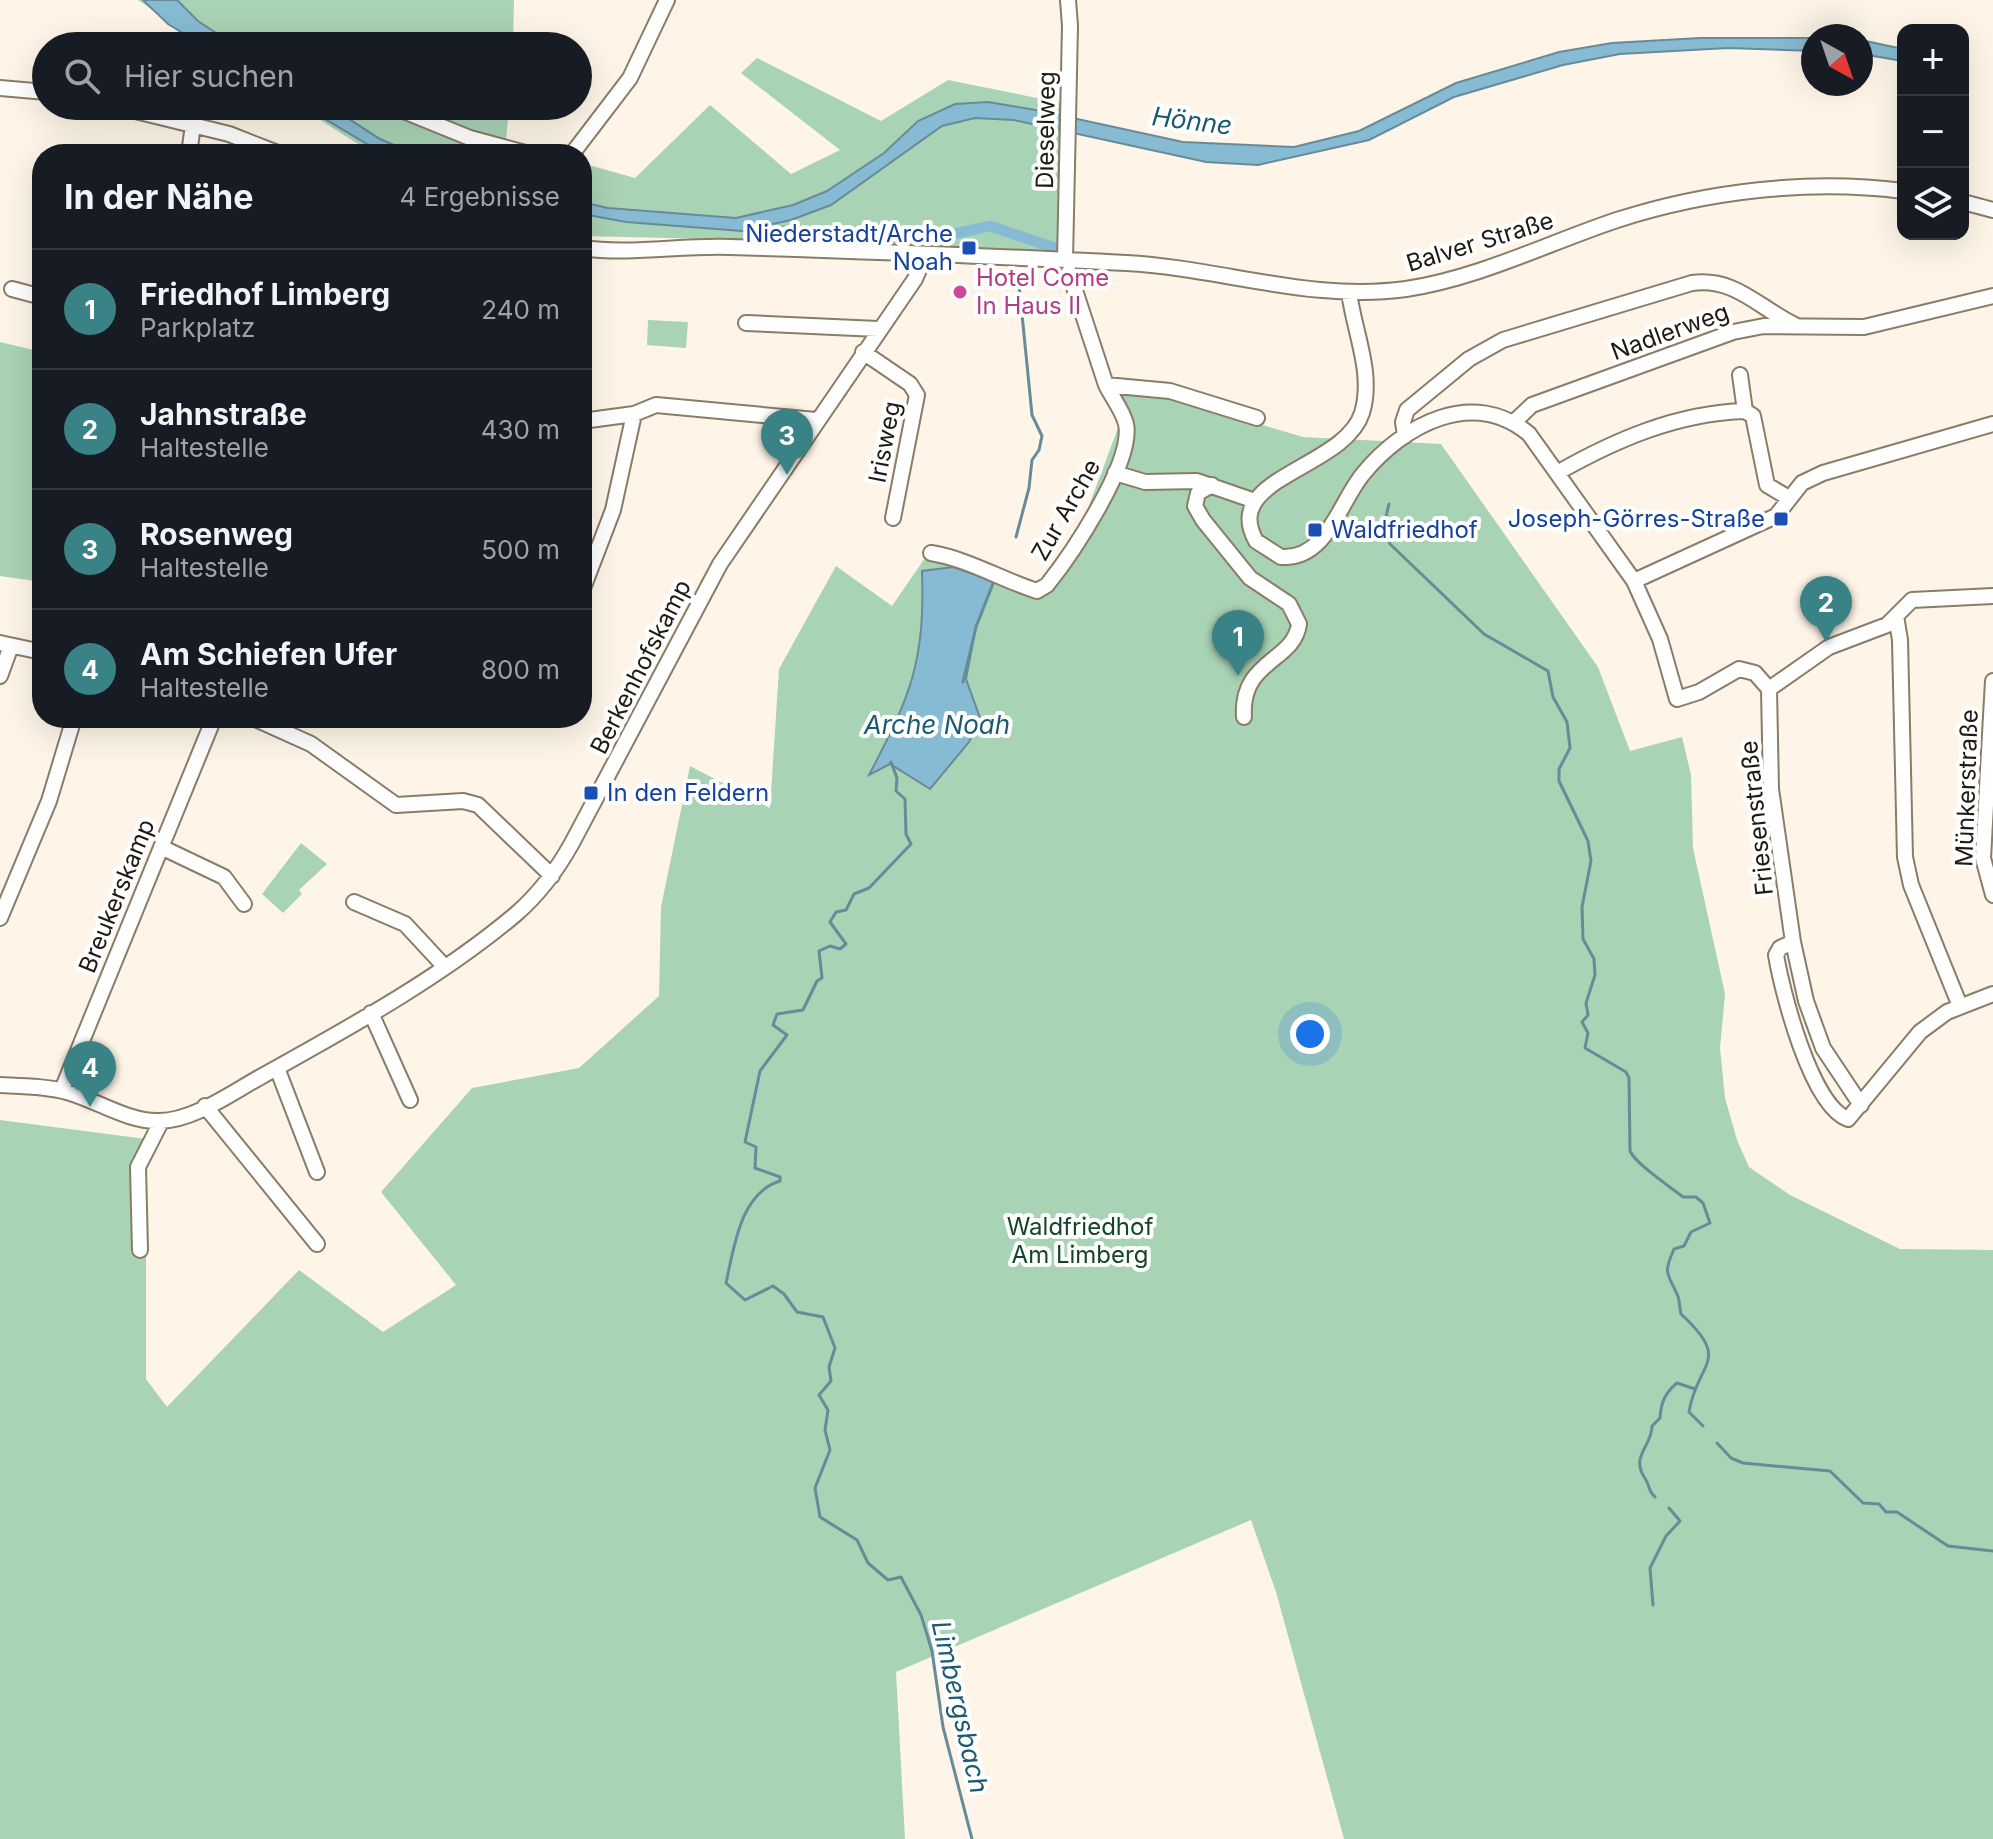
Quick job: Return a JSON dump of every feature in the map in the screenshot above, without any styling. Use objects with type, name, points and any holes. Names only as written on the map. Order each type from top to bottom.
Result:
[{"type":"street","points":[[580,144],[630,78],[667,0]]},
{"type":"street","name":"Dieselweg","points":[[1068,0],[1067,266],[1106,385]]},
{"type":"street","points":[[0,88],[32,91]]},
{"type":"street","points":[[172,120],[250,144]]},
{"type":"street","points":[[421,120],[496,144]]},
{"type":"street","points":[[190,144],[193,125]]},
{"type":"street","name":"Balver Straße","points":[[592,248],[720,246],[926,254],[1067,266],[1164,265],[1289,288],[1349,292],[1395,290],[1440,282],[1682,202],[1783,189],[1861,187],[1897,190]]},
{"type":"street","points":[[1969,204],[1993,210]]},
{"type":"street","name":"Berkenhofskamp","points":[[161,1122],[205,1106],[371,1013],[513,916],[552,876],[720,564],[915,279],[926,254]]},
{"type":"street","points":[[1405,436],[1403,422],[1407,410],[1491,345],[1692,283],[1712,281],[1733,287],[1799,327]]},
{"type":"street","points":[[12,289],[32,294]]},
{"type":"street","points":[[1349,292],[1366,373],[1361,415],[1348,438],[1335,449],[1271,483],[1255,501],[1250,518],[1256,541],[1281,557],[1300,555],[1324,536],[1366,471],[1405,436],[1458,412],[1483,411],[1514,422],[1529,434],[1634,581],[1660,639],[1677,699],[1699,692],[1739,669],[1755,673],[1769,689],[1810,658],[1887,625],[1906,603],[1919,598],[1993,596]]},
{"type":"street","name":"Nadlerweg","points":[[1514,422],[1532,405],[1733,332],[1764,326],[1886,324],[1993,296]]},
{"type":"street","points":[[746,323],[878,329]]},
{"type":"street","name":"Irisweg","points":[[863,352],[910,384],[917,395],[893,518]]},
{"type":"street","points":[[1740,375],[1745,411]]},
{"type":"street","points":[[1106,385],[1170,391],[1257,418]]},
{"type":"street","name":"Zur Arche","points":[[931,553],[950,556],[1001,580],[1041,590],[1063,565],[1115,473],[1127,426],[1106,385]]},
{"type":"street","points":[[592,420],[634,414],[656,405],[816,420]]},
{"type":"street","points":[[1557,473],[1650,429],[1679,419],[1745,411],[1753,416],[1767,485],[1787,497]]},
{"type":"street","points":[[592,561],[613,510],[634,414]]},
{"type":"street","points":[[1634,581],[1776,516],[1787,497],[1802,483],[1845,465],[1993,424]]},
{"type":"street","points":[[1115,473],[1135,481],[1181,479],[1212,485],[1255,501]]},
{"type":"street","points":[[1212,485],[1198,493],[1198,512],[1250,578],[1289,604],[1299,624],[1289,644],[1257,670],[1245,698],[1244,717]]},
{"type":"street","points":[[1896,616],[1900,640],[1905,857],[1911,885],[1960,1006]]},
{"type":"street","points":[[0,676],[5,645],[32,650]]},
{"type":"street","name":"Münkerstraße","points":[[1993,681],[1983,858],[1993,895]]},
{"type":"street","name":"Friesenstraße","points":[[1769,689],[1771,789],[1793,942],[1806,1001],[1823,1048],[1857,1111]]},
{"type":"street","points":[[0,918],[49,801],[71,728]]},
{"type":"street","name":"Breukerskamp","points":[[62,1090],[210,728]]},
{"type":"street","points":[[275,728],[311,744],[396,805],[463,801],[478,805],[552,876]]},
{"type":"street","points":[[161,847],[224,877],[244,904]]},
{"type":"street","points":[[354,902],[405,924],[444,966]]},
{"type":"street","points":[[1793,942],[1780,948],[1776,955],[1792,1021],[1810,1067],[1837,1113],[1848,1119],[1920,1032],[1960,1006],[1993,994]]},
{"type":"street","points":[[371,1013],[410,1100]]},
{"type":"street","points":[[277,1068],[317,1172]]},
{"type":"street","points":[[0,1085],[62,1090],[143,1120],[161,1122],[138,1167],[140,1250]]},
{"type":"street","points":[[205,1106],[317,1244]]},
{"type":"green space","points":[[138,0],[514,0],[513,32],[184,32]]},
{"type":"green space","points":[[757,58],[881,121],[948,80],[1062,103],[1058,242],[1052,254],[878,243],[592,236],[592,166],[635,178],[710,105],[791,174],[840,150],[741,73]]},
{"type":"green space","points":[[320,120],[508,120],[506,141],[516,144],[358,144]]},
{"type":"green space","points":[[648,320],[688,322],[686,348],[647,345]]},
{"type":"green space","points":[[0,342],[32,350],[32,581],[0,576]]},
{"type":"green space","name":"Waldfriedhof Am Limberg","points":[[1116,390],[1151,392],[1303,437],[1441,444],[1598,667],[1630,751],[1682,737],[1691,775],[1693,848],[1725,994],[1720,1048],[1725,1098],[1737,1140],[1749,1167],[1790,1195],[1900,1249],[1993,1250],[1993,1839],[1344,1839],[1276,1592],[1251,1520],[896,1672],[905,1839],[0,1839],[0,1120],[146,1139],[146,1379],[167,1407],[299,1270],[383,1332],[456,1285],[381,1192],[472,1088],[579,1068],[659,996],[661,907],[690,766],[770,808],[779,669],[836,566],[892,606],[927,555],[1040,595],[1081,527],[1121,420]],"holes":[[[994,582],[976,627],[966,679],[980,718],[930,789],[890,764],[870,774],[905,698],[916,660],[923,617]]]},
{"type":"green space","points":[[301,843],[327,864],[299,890],[302,894],[283,913],[262,894]]},
{"type":"water","points":[[143,0],[177,0],[198,21],[215,32],[181,32]]},
{"type":"water","points":[[1700,38],[1801,38],[1801,51],[1728,48],[1620,54],[1563,65],[1454,97],[1369,140],[1258,165],[1206,162],[1014,120],[975,118],[942,126],[831,205],[791,220],[742,231],[626,222],[592,216],[592,204],[736,218],[793,205],[827,191],[884,153],[918,121],[955,104],[988,102],[1036,110],[1183,142],[1294,147],[1359,131],[1456,83],[1559,52],[1612,43]]},
{"type":"water","points":[[1873,43],[1897,48],[1897,60],[1873,56]]},
{"type":"water","points":[[327,120],[351,120],[392,144],[367,144]]},
{"type":"water","name":"Arche Noah","points":[[953,567],[994,581],[976,627],[966,679],[980,718],[969,742],[930,789],[890,764],[869,775],[905,699],[918,654],[922,571]]},
{"type":"waterway","points":[[744,225],[771,230],[944,236],[990,226],[1058,249]]},
{"type":"waterway","name":"Limbergsbach","points":[[1016,537],[1029,488],[1032,460],[1039,450],[1042,436],[1032,415],[1018,274]]},
{"type":"waterway","points":[[1389,504],[1384,525],[1390,544],[1484,634],[1548,671],[1553,697],[1567,722],[1570,748],[1559,769],[1559,781],[1588,841],[1591,861],[1582,907],[1583,939],[1594,959],[1595,975],[1586,1003],[1588,1015],[1582,1022],[1588,1033],[1585,1048],[1626,1072],[1629,1078],[1630,1151],[1633,1156],[1683,1197],[1696,1197],[1703,1203],[1710,1223],[1691,1232],[1684,1246],[1674,1249],[1667,1268],[1681,1314],[1697,1330],[1708,1353],[1708,1362],[1689,1412],[1703,1426]]},
{"type":"waterway","name":"Limbergsbach","points":[[963,682],[976,627],[994,581]]},
{"type":"waterway","name":"Limbergsbach","points":[[891,762],[897,778],[896,791],[905,799],[906,834],[911,844],[869,888],[854,894],[846,910],[836,912],[830,922],[846,944],[840,949],[830,946],[819,951],[822,978],[817,981],[803,1010],[777,1014],[773,1025],[787,1035],[760,1071],[745,1142],[756,1147],[755,1168],[780,1177],[780,1181],[767,1187],[747,1209],[726,1283],[745,1300],[773,1286],[784,1294],[797,1312],[823,1317],[835,1348],[829,1367],[831,1381],[819,1395],[828,1410],[825,1430],[830,1450],[815,1488],[820,1517],[857,1540],[868,1563],[888,1580],[901,1577],[921,1615],[932,1651],[943,1727],[972,1839]]},
{"type":"waterway","points":[[1655,1497],[1641,1472],[1640,1458],[1652,1426],[1660,1418],[1667,1394],[1677,1383],[1695,1389]]},
{"type":"waterway","points":[[1717,1443],[1731,1458],[1743,1463],[1830,1471],[1863,1503],[1879,1504],[1886,1512],[1897,1512],[1948,1546],[1993,1551]]},
{"type":"waterway","points":[[1653,1605],[1650,1568],[1666,1536],[1680,1521],[1669,1508]]},
{"type":"place","name":"Niederstadt/Arche Noah","points":[[969,248]]},
{"type":"place","name":"Hotel Come In Haus II","points":[[960,292]]},
{"type":"place","name":"Rosenweg","points":[[787,475]]},
{"type":"place","name":"Joseph-Görres-Straße","points":[[1781,519]]},
{"type":"place","name":"Waldfriedhof","points":[[1315,530]]},
{"type":"place","name":"Jahnstraße","points":[[1826,642]]},
{"type":"place","name":"Friedhof Limberg","points":[[1238,676]]},
{"type":"place","name":"In den Feldern","points":[[591,793]]},
{"type":"place","name":"Am Schiefen Ufer","points":[[90,1107]]},
{"type":"water label","name":"Hönne","points":[[1192,121]]}]
